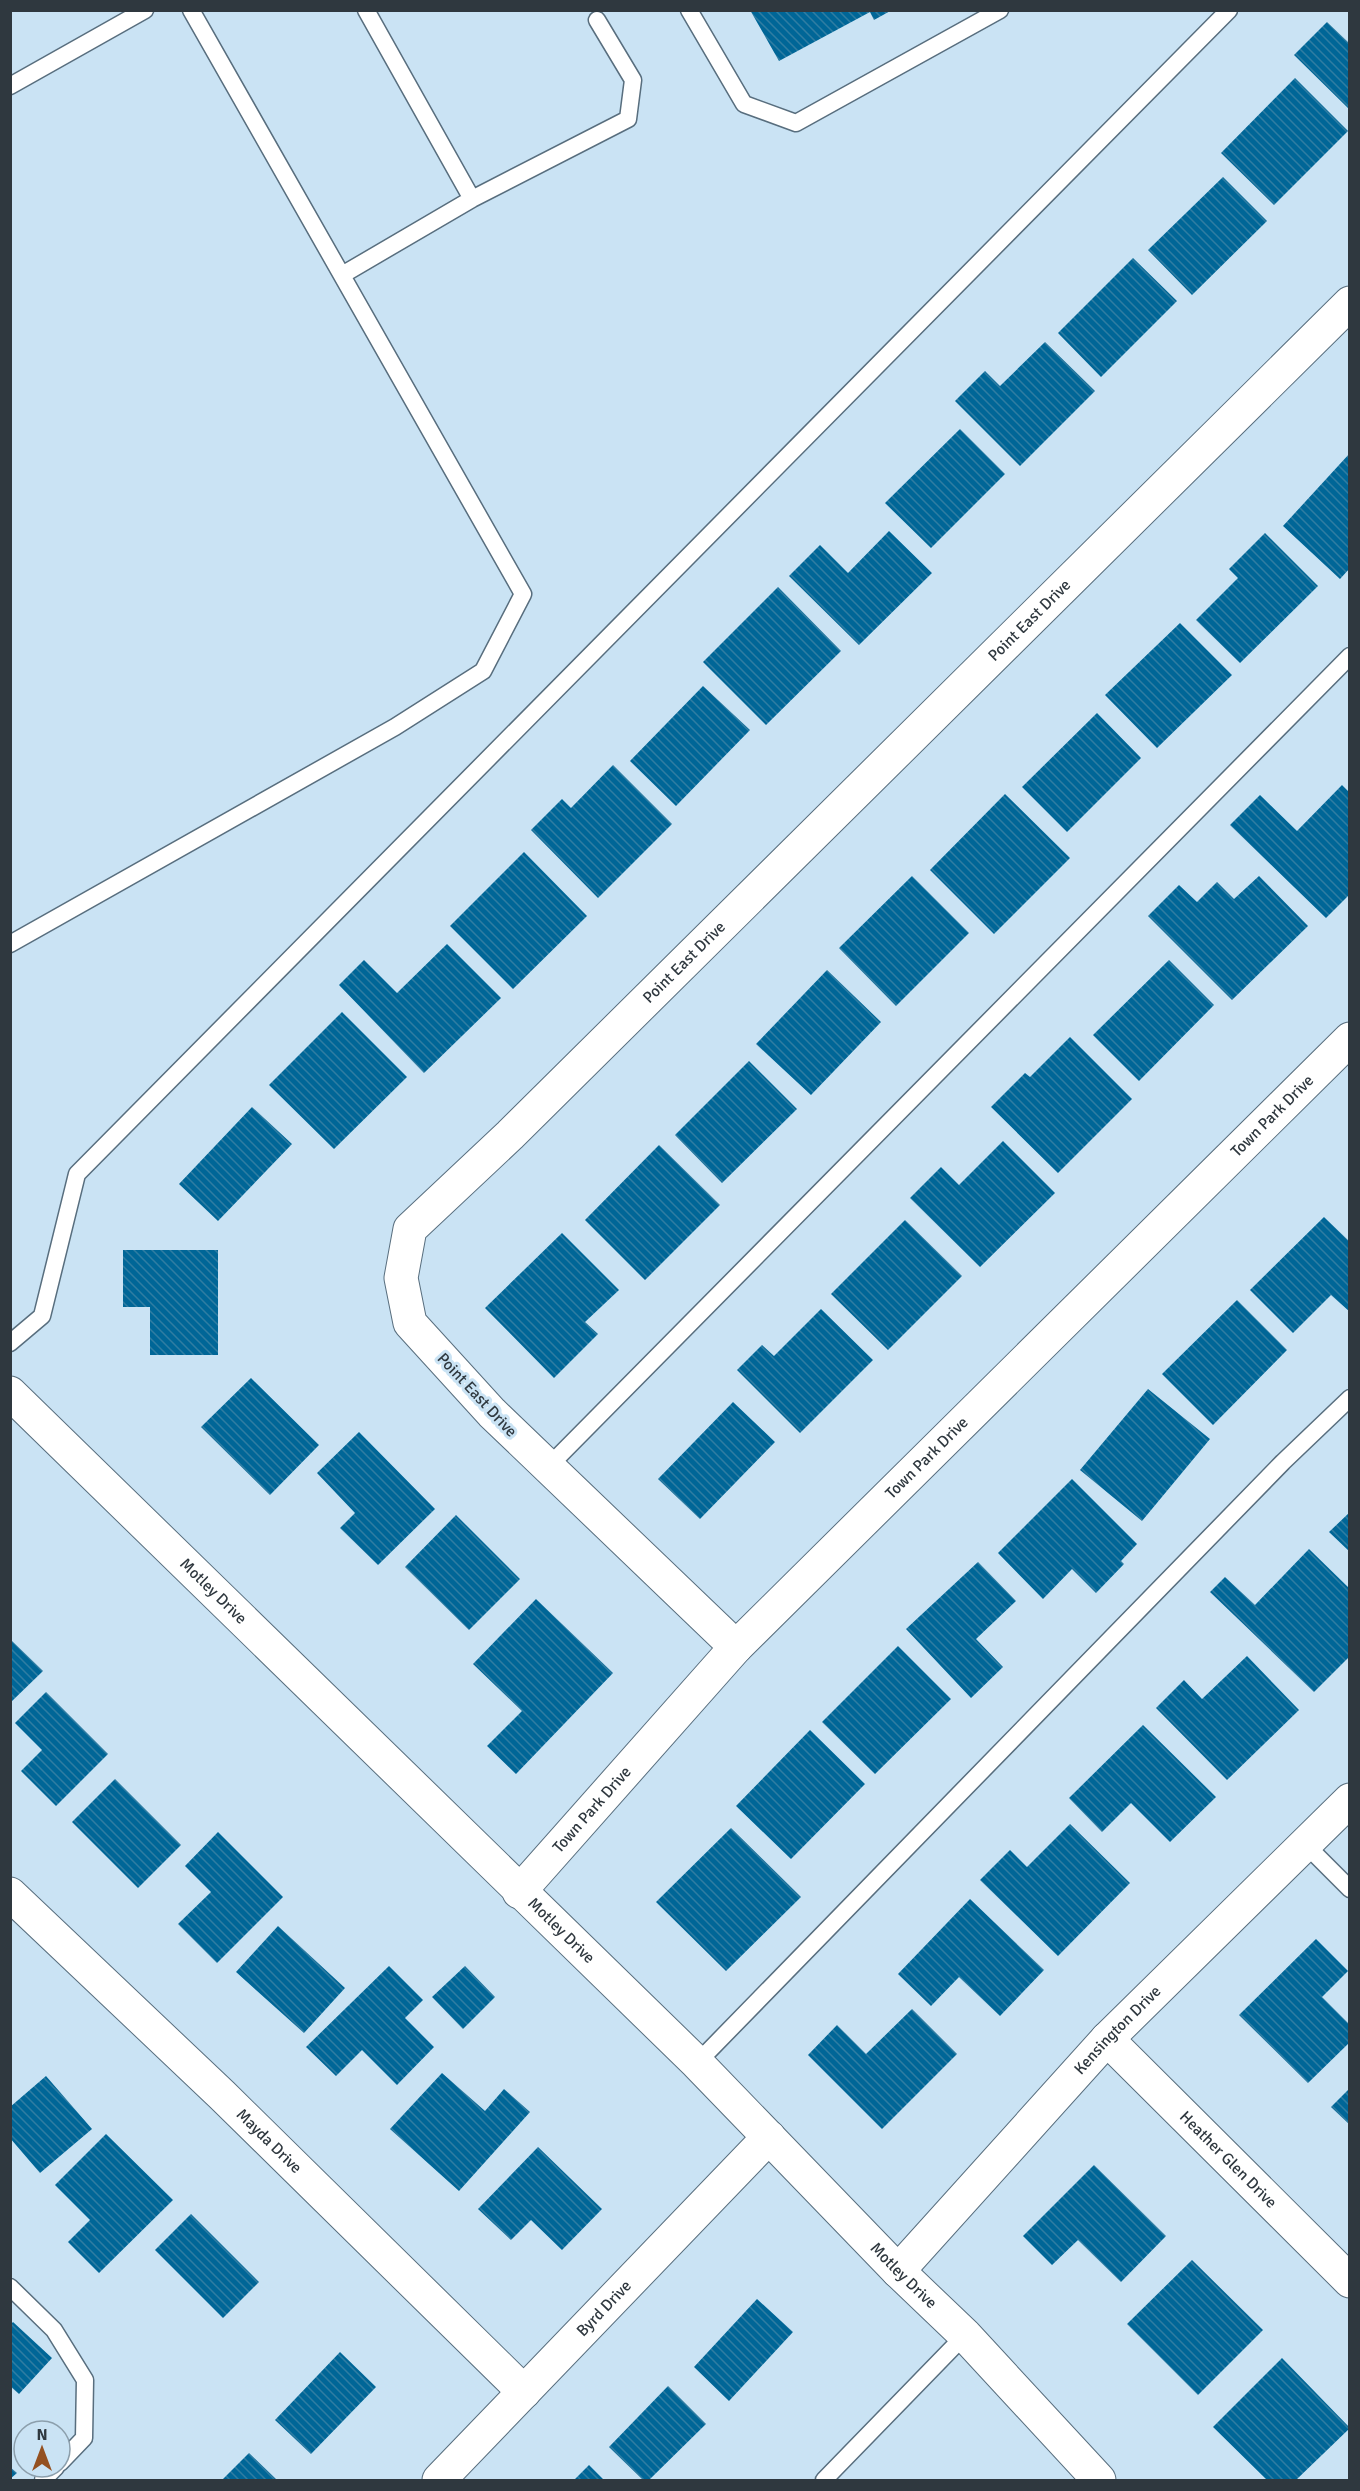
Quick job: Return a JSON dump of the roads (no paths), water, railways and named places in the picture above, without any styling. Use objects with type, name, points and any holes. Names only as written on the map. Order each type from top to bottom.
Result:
[{"type":"street","name":"Point East Drive","points":[[736,1647],[492,1413],[410,1323],[401,1278],[410,1229],[543,1102],[1350,303]]},
{"type":"street","name":"Town Park Drive","points":[[519,1892],[736,1647],[1350,1039]]},
{"type":"street","name":"Motley Drive","points":[[10,1393],[696,2063],[898,2271],[965,2335],[1100,2481]]},
{"type":"street","name":"Kensington Drive","points":[[898,2271],[1107,2039],[1350,1800]]},
{"type":"street","name":"Mayda Drive","points":[[10,1894],[222,2095],[524,2392]]},
{"type":"street","name":"Heather Glen Drive","points":[[1107,2039],[1350,2282]]},
{"type":"street","name":"Byrd Drive","points":[[439,2481],[769,2138]]},
{"type":"lane","points":[[10,86],[146,10]]},
{"type":"lane","points":[[10,944],[395,727],[483,671],[524,594],[191,10]]},
{"type":"lane","points":[[366,10],[472,199]]},
{"type":"lane","points":[[689,10],[744,104],[796,123],[1000,10]]},
{"type":"lane","points":[[10,1343],[42,1316],[77,1174],[1229,10]]},
{"type":"lane","points":[[342,275],[472,199],[628,119],[633,80],[597,20]]},
{"type":"lane","points":[[548,1467],[1350,656]]},
{"type":"lane","points":[[696,2063],[1283,1462],[1350,1398]]},
{"type":"lane","points":[[1305,1844],[1350,1889]]},
{"type":"lane","points":[[10,2287],[54,2330],[85,2380],[84,2438],[72,2450]]},
{"type":"lane","points":[[824,2481],[965,2335]]}]
